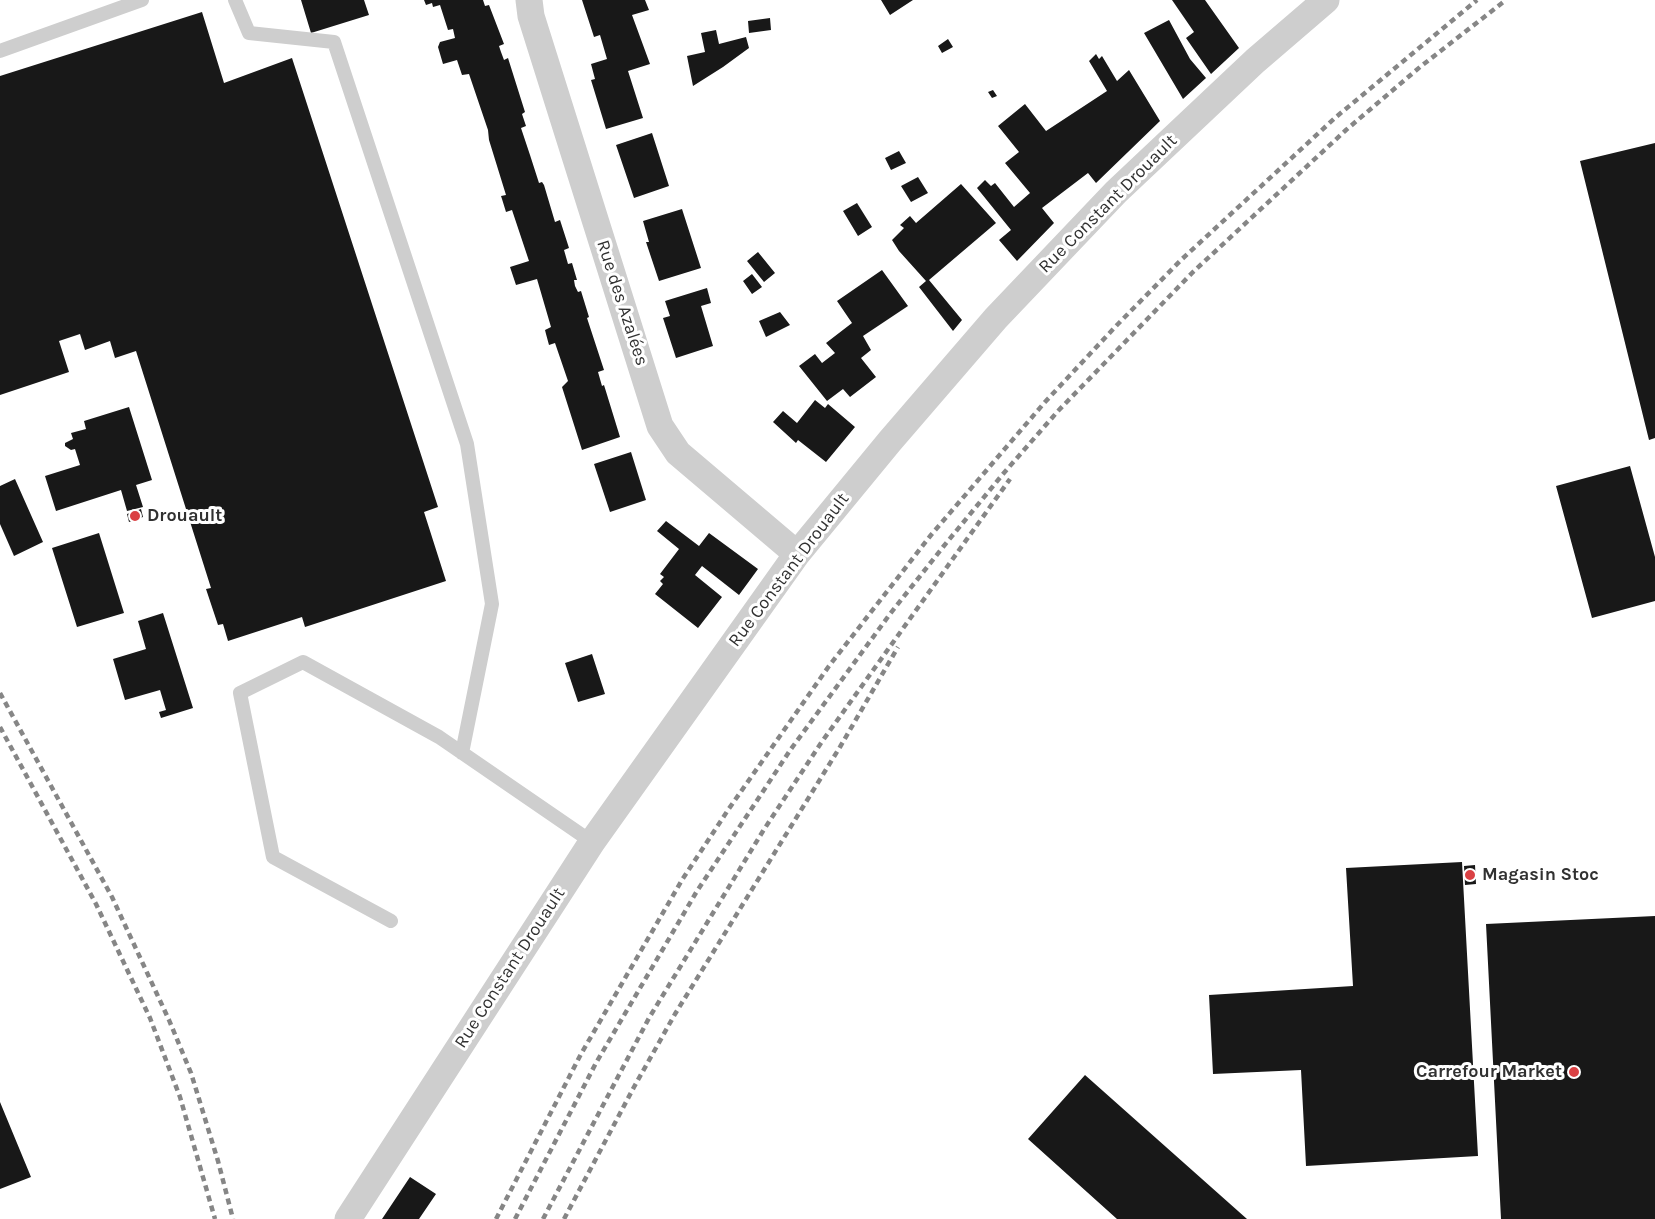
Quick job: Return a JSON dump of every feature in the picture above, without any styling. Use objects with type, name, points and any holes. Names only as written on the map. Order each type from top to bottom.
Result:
[{"type":"street","name":"Rue des Azalées","points":[[529,0],[531,16],[660,426],[678,453],[797,554]]},
{"type":"street","name":"Rue Constant Drouault","points":[[348,1219],[592,842],[797,554],[996,318],[1116,192],[1255,61],[1326,0]]},
{"type":"lane","points":[[0,51],[142,0]]},
{"type":"lane","points":[[235,0],[249,33],[334,42],[467,444],[492,604],[462,753]]},
{"type":"lane","points":[[391,921],[273,857],[240,693],[303,662],[439,737],[592,842]]},
{"type":"building","points":[[301,0],[364,0],[369,15],[311,33]]},
{"type":"building","points":[[424,0],[483,0],[485,6],[489,5],[504,44],[499,46],[501,52],[504,60],[508,58],[525,112],[522,114],[526,126],[521,128],[539,183],[542,182],[544,185],[555,222],[560,220],[569,248],[564,250],[568,264],[572,263],[577,280],[574,280],[575,286],[578,292],[581,291],[589,317],[587,318],[604,370],[598,372],[620,437],[582,450],[562,387],[568,381],[555,343],[549,345],[546,334],[545,330],[551,327],[537,279],[516,285],[510,267],[529,261],[512,210],[506,212],[501,196],[506,195],[469,74],[462,75],[457,60],[443,64],[438,47],[440,42],[455,38],[453,29],[448,30],[440,5],[433,7],[432,3],[426,5]]},
{"type":"building","points":[[582,0],[645,0],[649,10],[632,15],[650,64],[628,71],[643,118],[606,129],[591,80],[595,79],[591,64],[607,59],[600,35],[594,37]]},
{"type":"building","points":[[881,0],[913,0],[890,15]]},
{"type":"building","points":[[1172,0],[1205,0],[1239,48],[1211,74],[1186,38],[1194,32]]},
{"type":"building","points":[[202,12],[224,83],[292,58],[438,507],[424,512],[446,581],[305,627],[302,617],[228,641],[223,624],[218,625],[206,589],[211,588],[136,351],[115,358],[110,341],[85,350],[80,334],[59,341],[69,372],[0,395],[0,76]]},
{"type":"building","points":[[770,18],[771,30],[749,33],[748,21]]},
{"type":"building","points":[[1169,20],[1190,59],[1206,78],[1183,99],[1144,33]]},
{"type":"building","points":[[716,30],[719,44],[746,37],[749,48],[693,86],[687,56],[705,52],[701,33]]},
{"type":"building","points":[[948,39],[953,47],[942,53],[938,46]]},
{"type":"building","points":[[1096,54],[1099,59],[1102,56],[1117,81],[1129,70],[1160,121],[1096,183],[1088,173],[1042,208],[1054,223],[1017,261],[999,240],[1011,230],[977,188],[985,180],[991,186],[995,183],[1014,207],[1030,193],[1005,163],[1019,152],[998,126],[1025,104],[1046,131],[1107,91],[1089,61]]},
{"type":"building","points":[[993,90],[997,96],[992,98],[988,92]]},
{"type":"building","points":[[652,133],[669,186],[634,198],[616,145]]},
{"type":"building","points":[[1655,143],[1655,438],[1649,440],[1580,161]]},
{"type":"building","points":[[899,151],[906,163],[891,170],[885,158]]},
{"type":"building","points":[[918,177],[928,193],[911,202],[901,186]]},
{"type":"building","points":[[961,184],[996,223],[929,280],[962,320],[953,331],[919,287],[926,281],[892,240],[904,228],[900,225],[910,216],[916,223]]},
{"type":"building","points":[[857,203],[872,227],[858,236],[843,211]]},
{"type":"building","points":[[682,209],[701,268],[659,281],[646,242],[649,242],[643,221]]},
{"type":"building","points":[[758,252],[775,273],[764,282],[747,261]]},
{"type":"building","points":[[882,270],[908,306],[863,336],[871,350],[861,358],[876,377],[850,397],[843,389],[827,401],[799,366],[815,354],[822,363],[835,353],[826,343],[852,323],[837,301]]},
{"type":"building","points":[[752,274],[762,287],[752,294],[743,281]]},
{"type":"building","points":[[707,288],[711,303],[701,306],[713,346],[676,358],[663,318],[670,316],[665,301]]},
{"type":"building","points":[[780,312],[790,325],[766,337],[759,321]]},
{"type":"building","points":[[815,400],[825,408],[828,404],[855,427],[826,462],[798,440],[796,443],[773,422],[783,411],[797,423]]},
{"type":"building","points":[[129,407],[152,480],[136,485],[143,507],[127,511],[121,490],[56,511],[45,476],[80,465],[75,449],[71,450],[65,446],[65,443],[73,439],[71,433],[86,429],[84,421]]},
{"type":"building","points":[[631,452],[646,500],[610,512],[594,464]]},
{"type":"building","points":[[1630,466],[1655,557],[1655,601],[1592,618],[1556,486]]},
{"type":"building","points":[[15,479],[43,542],[14,556],[0,524],[0,486]]},
{"type":"building","name":"Drouault","points":[[141,509],[143,517],[129,522],[127,514]]},
{"type":"building","points":[[666,521],[699,546],[709,533],[758,569],[739,595],[702,566],[695,575],[722,597],[698,628],[655,594],[663,584],[660,581],[664,577],[660,574],[679,549],[657,531]]},
{"type":"building","points":[[99,533],[124,613],[77,627],[52,548]]},
{"type":"building","points":[[163,613],[193,708],[161,718],[159,712],[166,710],[160,690],[125,700],[113,659],[146,649],[138,621]]},
{"type":"building","points":[[592,654],[605,694],[578,702],[565,663]]},
{"type":"building","points":[[1462,862],[1478,1156],[1306,1166],[1301,1070],[1213,1074],[1209,995],[1353,986],[1346,868]]},
{"type":"building","name":"Magasin Stoc","points":[[1475,865],[1476,884],[1465,885],[1464,866]]},
{"type":"building","name":"Carrefour Market","points":[[1655,916],[1655,1219],[1501,1219],[1486,924]]},
{"type":"building","points":[[1085,1075],[1247,1219],[1117,1219],[1028,1139]]},
{"type":"building","points":[[0,1102],[31,1177],[0,1189]]},
{"type":"building","points":[[410,1177],[436,1194],[419,1219],[382,1219]]},
{"type":"railway","points":[[496,1219],[581,1054],[682,880],[829,666],[931,535],[1045,402],[1181,260],[1336,117],[1477,0]]},
{"type":"railway","points":[[515,1219],[596,1063],[697,891],[791,749],[890,614],[943,547],[1058,411],[1193,272],[1346,130],[1420,67],[1506,0]]},
{"type":"railway","points":[[543,1219],[649,1018],[763,831],[821,743],[1010,479]]},
{"type":"railway","points":[[564,1219],[675,1014],[840,747],[898,647]]},
{"type":"railway","points":[[0,693],[112,897],[169,1020],[191,1073],[233,1219]]},
{"type":"railway","points":[[0,727],[96,904],[150,1018],[180,1097],[215,1219]]},
{"type":"place","name":"Drouault","points":[[135,516]]},
{"type":"place","name":"Magasin Stoc","points":[[1470,875]]},
{"type":"place","name":"Carrefour Market","points":[[1574,1072]]}]
